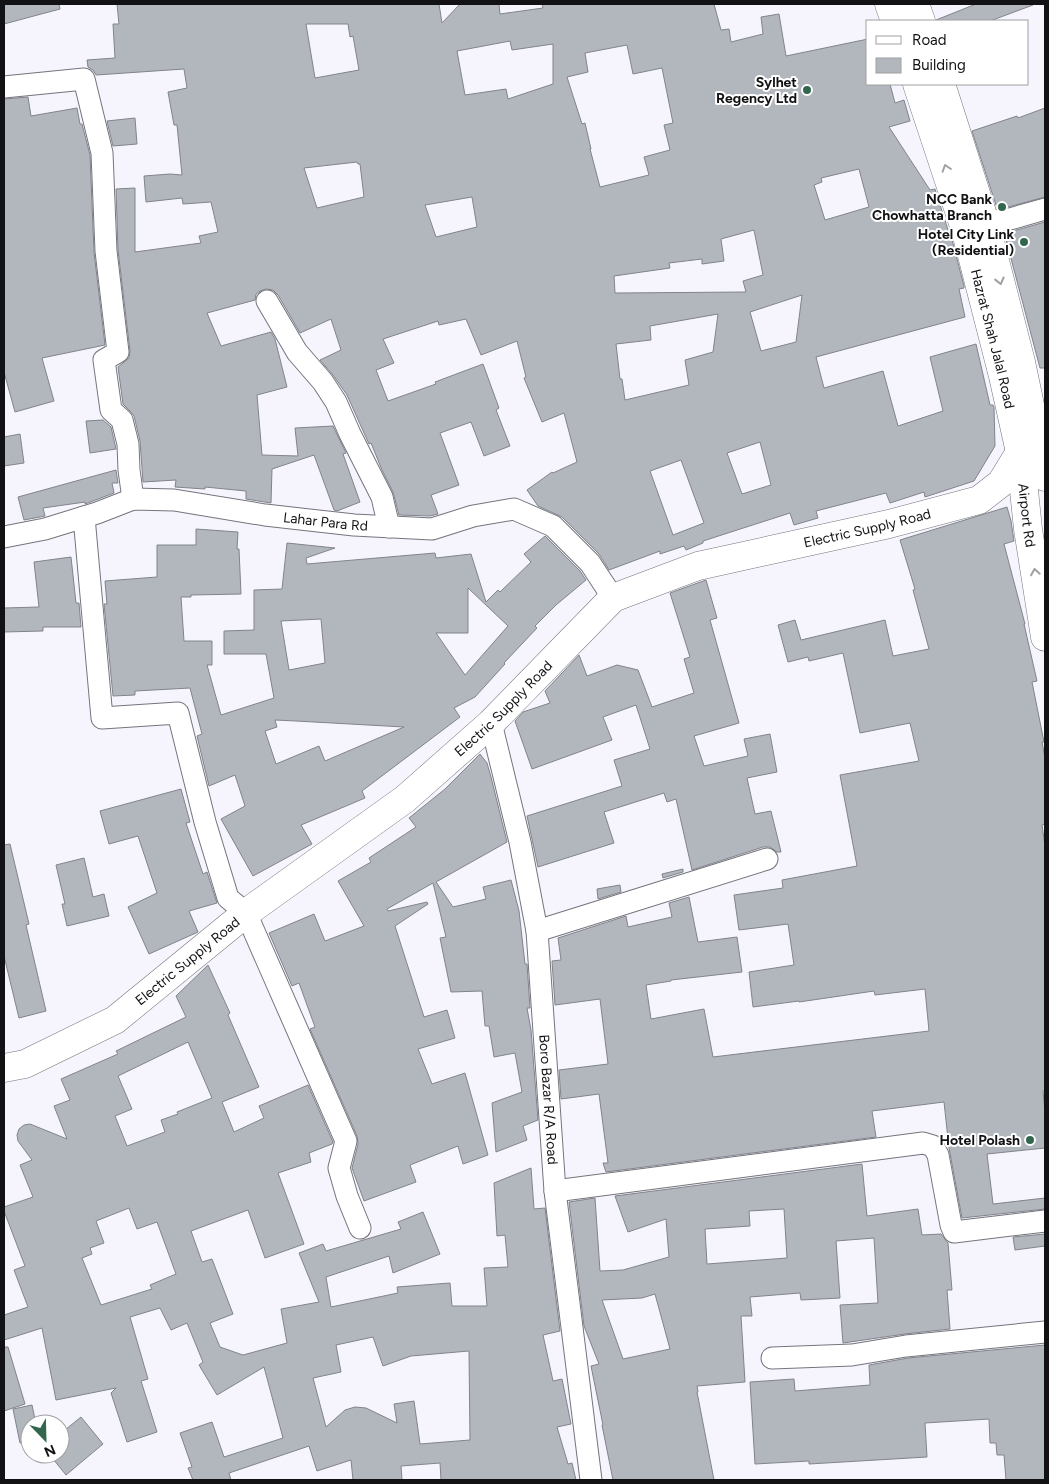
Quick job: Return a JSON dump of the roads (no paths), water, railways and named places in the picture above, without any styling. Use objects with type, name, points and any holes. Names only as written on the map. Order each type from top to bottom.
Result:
[{"type":"main road","points":[[889,4],[895,20]]},
{"type":"main road","points":[[915,4],[921,20]]},
{"type":"main road","name":"Hazrat Shah Jalal Road","points":[[917,85],[966,232],[1003,376],[1037,441]]},
{"type":"main road","name":"Hazrat Shah Jalal Road","points":[[941,85],[985,222],[1021,362],[1037,441]]},
{"type":"main road","name":"Airport Rd","points":[[1037,441],[1045,478]]},
{"type":"main road","name":"Airport Rd","points":[[1037,441],[1028,529],[1045,637]]},
{"type":"main road","name":"Electric Supply Road","points":[[4,1068],[24,1064],[115,1020],[246,913],[405,799],[491,723],[613,598],[698,566],[889,524],[980,500],[1001,483],[1037,441]]},
{"type":"street","points":[[4,87],[84,79],[102,154],[106,251],[118,352],[104,360],[107,389],[111,410],[122,420],[128,444],[128,470],[133,499]]},
{"type":"street","points":[[985,222],[1010,219],[1045,208]]},
{"type":"street","points":[[267,301],[297,352],[323,382],[336,402],[382,497],[390,527]]},
{"type":"street","name":"Lahar Para Rd","points":[[4,536],[45,529],[133,499],[174,500],[274,516],[354,525],[432,529],[473,516],[514,509],[552,526],[590,563],[613,598]]},
{"type":"street","points":[[84,517],[102,718],[178,714],[205,822],[228,898],[246,913],[346,1141],[339,1168],[347,1196],[360,1228]]},
{"type":"street","name":"Boro Bazar R/A Road","points":[[491,723],[520,842],[537,931],[555,1191],[591,1480]]},
{"type":"street","points":[[537,931],[767,859]]},
{"type":"street","points":[[555,1191],[923,1143],[933,1146],[938,1155],[951,1225],[954,1232],[1045,1220]]},
{"type":"street","points":[[772,1358],[852,1355],[906,1346],[1045,1332]]},
{"type":"place","name":"Sylhet Regency Ltd","points":[[807,90]]},
{"type":"place","name":"NCC Bank Chowhatta Branch","points":[[1002,207]]},
{"type":"place","name":"Hotel City Link (Residential)","points":[[1024,242]]},
{"type":"place","name":"Hotel Polash","points":[[1030,1140]]}]
